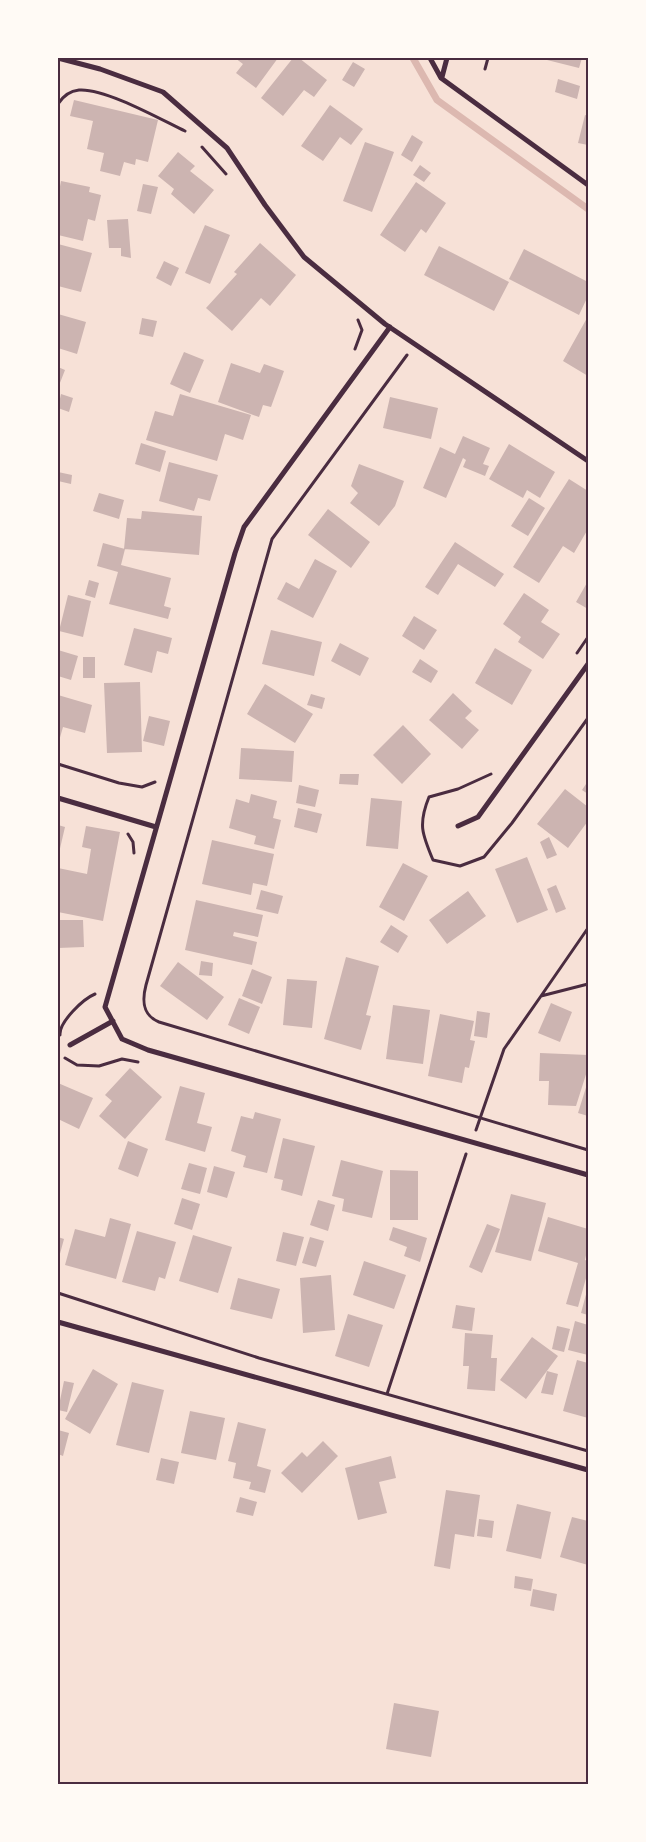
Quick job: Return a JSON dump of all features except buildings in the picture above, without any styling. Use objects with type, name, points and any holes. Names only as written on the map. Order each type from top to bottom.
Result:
[{"type":"street","points":[[58,58],[100,69],[163,92],[227,148],[265,205],[304,257],[390,327],[588,461]]},
{"type":"street","points":[[430,58],[441,78],[588,185]]},
{"type":"street","points":[[441,78],[447,58]]},
{"type":"street","points":[[390,327],[244,527],[104,1007],[122,1039],[148,1050],[588,1175]]},
{"type":"street","points":[[458,826],[478,817],[588,664]]},
{"type":"street","points":[[58,798],[156,827]]},
{"type":"street","points":[[70,1045],[113,1021]]},
{"type":"street","points":[[58,1322],[588,1470]]},
{"type":"path","points":[[485,69],[488,58]]},
{"type":"path","points":[[58,104],[67,93],[78,90],[105,94],[190,134]]},
{"type":"path","points":[[197,141],[229,178]]},
{"type":"path","points":[[352,358],[362,330],[358,318]]},
{"type":"path","points":[[408,353],[272,539],[143,998],[146,1012],[159,1022],[588,1150]]},
{"type":"path","points":[[58,764],[119,783],[142,787],[155,781],[158,775]]},
{"type":"path","points":[[126,830],[133,842],[134,859]]},
{"type":"path","points":[[387,1394],[466,1154],[472,1142],[504,1049],[588,928]]},
{"type":"path","points":[[540,996],[588,984]]},
{"type":"path","points":[[60,1040],[59,1031],[71,1013],[87,997],[100,992]]},
{"type":"path","points":[[62,1051],[65,1059],[77,1065],[98,1066],[122,1059],[140,1063]]},
{"type":"path","points":[[457,1152],[466,1154]]},
{"type":"path","points":[[58,1293],[259,1358],[588,1450]]},
{"type":"waterway","points":[[413,58],[437,100],[588,209]]}]
